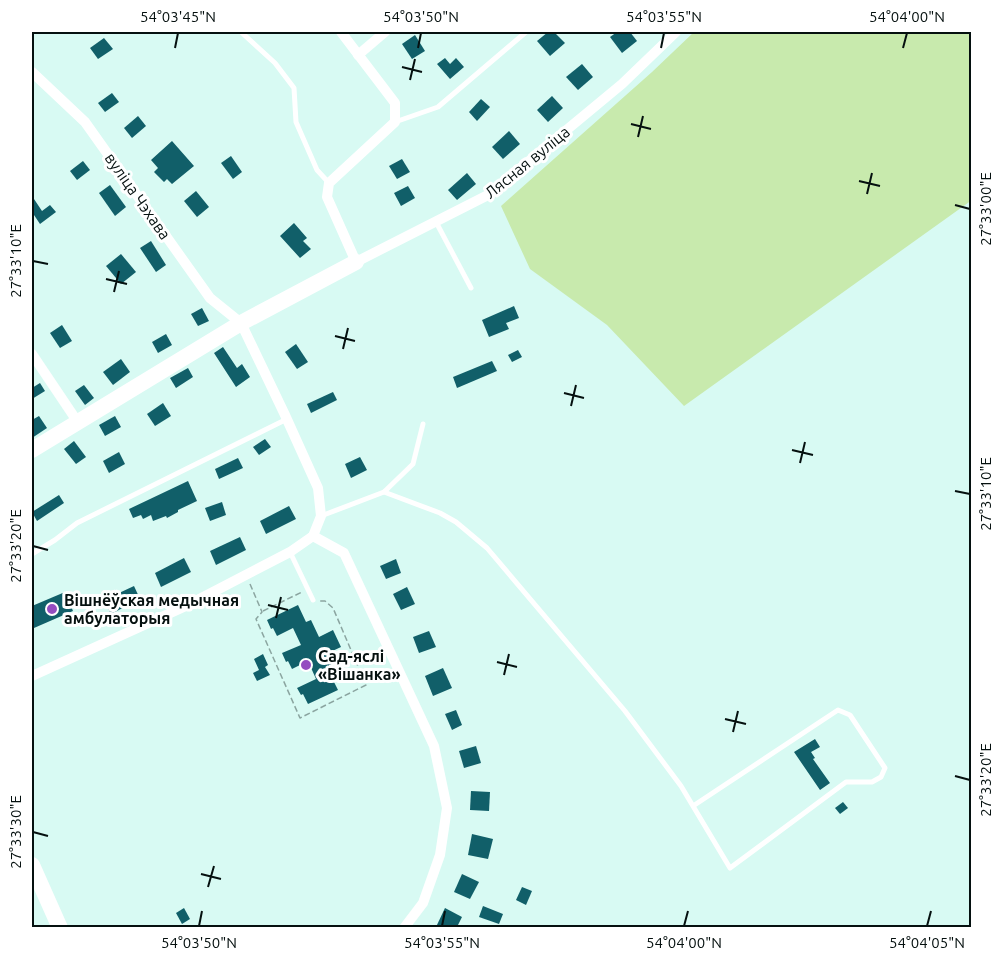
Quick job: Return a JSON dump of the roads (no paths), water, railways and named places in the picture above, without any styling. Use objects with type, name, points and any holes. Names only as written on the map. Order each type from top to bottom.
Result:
[{"type":"street","points":[[32,450],[240,323],[356,262],[327,197],[329,183],[395,122],[395,103],[341,32]]},
{"type":"street","points":[[358,55],[385,32]]},
{"type":"street","name":"Лясная вуліца","points":[[356,262],[488,195],[622,84],[676,32]]},
{"type":"street","name":"вуліца Чэхава","points":[[32,72],[85,123],[210,298],[240,323],[318,488],[321,516],[313,536]]},
{"type":"street","points":[[32,354],[77,421]]},
{"type":"street","points":[[32,676],[188,605],[290,552],[313,536],[344,553],[434,746],[447,808],[440,855],[423,903],[404,927]]},
{"type":"street","points":[[32,865],[60,927]]},
{"type":"lane","points":[[241,32],[275,63],[294,88],[296,122],[316,170],[329,183]]},
{"type":"lane","points":[[395,122],[438,107],[526,32]]},
{"type":"lane","points":[[436,222],[471,288]]},
{"type":"lane","points":[[32,554],[77,523],[287,419]]},
{"type":"lane","points":[[321,516],[384,492],[413,464],[423,424]]},
{"type":"lane","points":[[384,492],[440,513],[456,522],[488,548],[625,711],[681,786],[730,868],[846,782],[872,782],[881,777],[885,768],[850,715],[838,710],[693,806]]},
{"type":"lane","points":[[290,552],[313,600]]},
{"type":"place","name":"Вішнёўская медычная амбулаторыя","points":[[52,609]]},
{"type":"place","name":"Сад-яслі «Вішанка»","points":[[306,665]]}]
